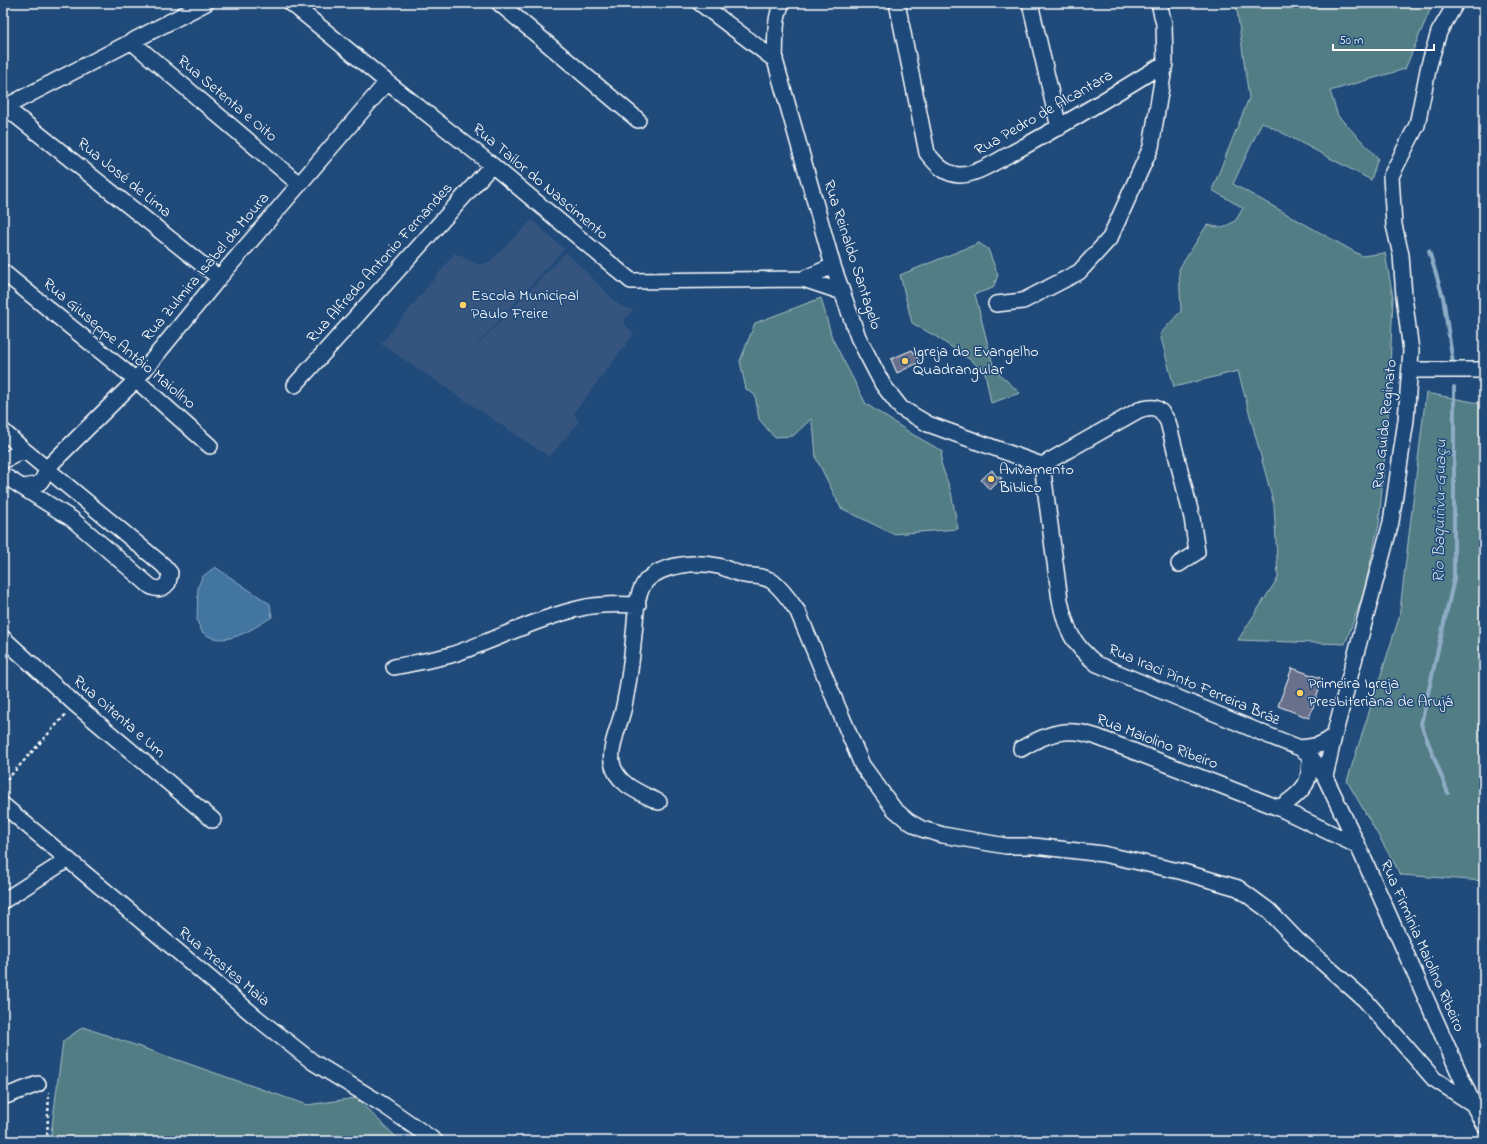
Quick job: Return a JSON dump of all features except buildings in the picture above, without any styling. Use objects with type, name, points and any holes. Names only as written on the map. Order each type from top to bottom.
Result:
[{"type":"street","points":[[4,108],[206,3]]},
{"type":"street","name":"Rua Tailor do Nascimento","points":[[291,3],[386,82],[492,165],[631,281],[803,279],[842,292]]},
{"type":"street","points":[[499,3],[638,120]]},
{"type":"street","points":[[700,3],[775,60]]},
{"type":"street","name":"Rua Reinaldo Santagelo","points":[[782,3],[779,9],[776,26],[775,60],[833,266],[858,337],[883,385],[901,408],[928,424],[1042,465]]},
{"type":"street","name":"Rua Pedro de Alcantara","points":[[897,3],[927,153],[936,164],[946,172],[960,175],[978,170],[1059,128],[1165,63]]},
{"type":"street","points":[[1030,3],[1059,128]]},
{"type":"street","points":[[996,304],[1023,301],[1079,272],[1110,238],[1151,147],[1165,63],[1164,24],[1160,3]]},
{"type":"street","name":"Rua Guido Reginato","points":[[1325,777],[1334,736],[1391,522],[1406,420],[1411,351],[1404,296],[1401,255],[1394,226],[1391,176],[1417,125],[1429,65],[1439,32],[1456,3]]},
{"type":"street","name":"Rua Setenta e Oito","points":[[132,42],[299,184]]},
{"type":"street","name":"Rua Zulmira Isabel de Moura","points":[[22,487],[38,485],[44,480],[47,468],[136,380],[219,278],[386,82]]},
{"type":"street","name":"Rua José de Lima","points":[[4,108],[219,278]]},
{"type":"street","name":"Rua Alfredo Antonio Fernandes","points":[[295,385],[492,165]]},
{"type":"street","name":"Rua Tailor do Nascimento","points":[[803,279],[833,266]]},
{"type":"street","name":"Rua Giuseppe Antôio Maiollno","points":[[3,272],[136,380],[210,446]]},
{"type":"street","points":[[1410,370],[1484,370]]},
{"type":"street","points":[[1042,465],[1139,410],[1147,407],[1155,407],[1160,410],[1168,422],[1174,444],[1192,518],[1197,552],[1179,564]]},
{"type":"street","points":[[3,431],[168,570],[170,577],[168,583],[165,587],[155,589],[150,586],[72,519],[3,475]]},
{"type":"street","points":[[3,461],[24,450]]},
{"type":"street","name":"Rua Iraci Pinto Ferreira Bráz","points":[[1042,465],[1065,622],[1070,633],[1084,654],[1097,664],[1305,751]]},
{"type":"street","points":[[659,802],[623,782],[616,772],[612,762],[612,750],[624,706],[638,605],[642,587],[652,576],[671,567],[692,564],[718,566],[744,575],[758,576],[772,582],[798,612],[862,765],[894,809],[908,821],[922,829],[943,835],[1006,846],[1034,846],[1103,854],[1183,872],[1238,888],[1268,910],[1296,939],[1365,1000],[1434,1079],[1478,1104]]},
{"type":"street","points":[[394,667],[450,655],[545,619],[586,607],[614,604],[638,605]]},
{"type":"street","name":"Rua Oitenta e Um","points":[[3,638],[75,704],[213,820]]},
{"type":"street","name":"Rua Maiolino Ribeiro","points":[[1021,749],[1034,741],[1061,732],[1076,732],[1097,737],[1279,808],[1358,846]]},
{"type":"street","points":[[1305,751],[1326,743],[1334,736]]},
{"type":"street","points":[[1305,751],[1325,777],[1358,846]]},
{"type":"street","points":[[1279,808],[1291,800],[1307,782],[1309,770],[1305,751]]},
{"type":"street","name":"Rua Prestes Maia","points":[[3,805],[257,1018],[313,1062],[386,1106],[435,1141]]},
{"type":"street","name":"Rua Firmínia Maiolino Ribeiro","points":[[1358,846],[1478,1104],[1484,1125]]},
{"type":"street","points":[[3,901],[67,860]]},
{"type":"street","points":[[3,1097],[38,1084]]},
{"type":"path","points":[[3,784],[75,704]]},
{"type":"path","points":[[38,1084],[47,1086],[49,1090],[47,1141]]},
{"type":"shaded area","points":[[532,220],[564,249],[463,360],[566,252],[619,305],[633,310],[623,322],[634,334],[574,413],[579,422],[549,457],[381,344],[455,253],[479,265],[489,262]]},
{"type":"shaded area","points":[[215,567],[270,604],[272,617],[244,633],[229,638],[213,638],[202,632],[197,621],[198,587],[202,577]]},
{"type":"green space","points":[[1236,3],[1433,3],[1405,69],[1330,91],[1338,116],[1378,158],[1371,180],[1262,122],[1233,184],[1362,256],[1385,253],[1393,297],[1388,417],[1379,524],[1363,595],[1345,644],[1238,640],[1278,578],[1274,505],[1238,371],[1174,387],[1160,334],[1181,311],[1179,269],[1207,225],[1223,228],[1236,220],[1243,208],[1212,190],[1249,98]]},
{"type":"green space","points":[[979,243],[988,249],[998,275],[993,288],[975,294],[994,369],[1020,393],[991,403],[985,373],[972,361],[935,336],[912,323],[900,275]]},
{"type":"green space","points":[[821,298],[832,338],[866,404],[912,434],[942,451],[941,463],[951,492],[958,529],[893,534],[841,508],[816,458],[811,419],[793,436],[774,437],[759,419],[755,395],[746,389],[740,361],[755,323]]},
{"type":"green space","points":[[1426,393],[1484,404],[1484,881],[1401,875],[1347,781],[1399,618]]},
{"type":"green space","points":[[83,1027],[307,1105],[356,1098],[399,1141],[50,1141],[63,1041]]},
{"type":"waterway","name":"Rio Baquirivu-Guaçu","points":[[1429,251],[1443,297],[1453,363]]},
{"type":"waterway","name":"Rio Baquirivu-Guaçu","points":[[1448,793],[1421,724],[1454,579],[1454,387]]},
{"type":"place","name":"Escola Municipal Paulo Freire","points":[[463,305]]},
{"type":"place","name":"Igreja do Evangelho Quadrangular","points":[[905,361]]},
{"type":"place","name":"Avivamento Biblico","points":[[991,479]]},
{"type":"place","name":"Primeira Igreja Presbiteriana de Arujá","points":[[1300,693]]}]
